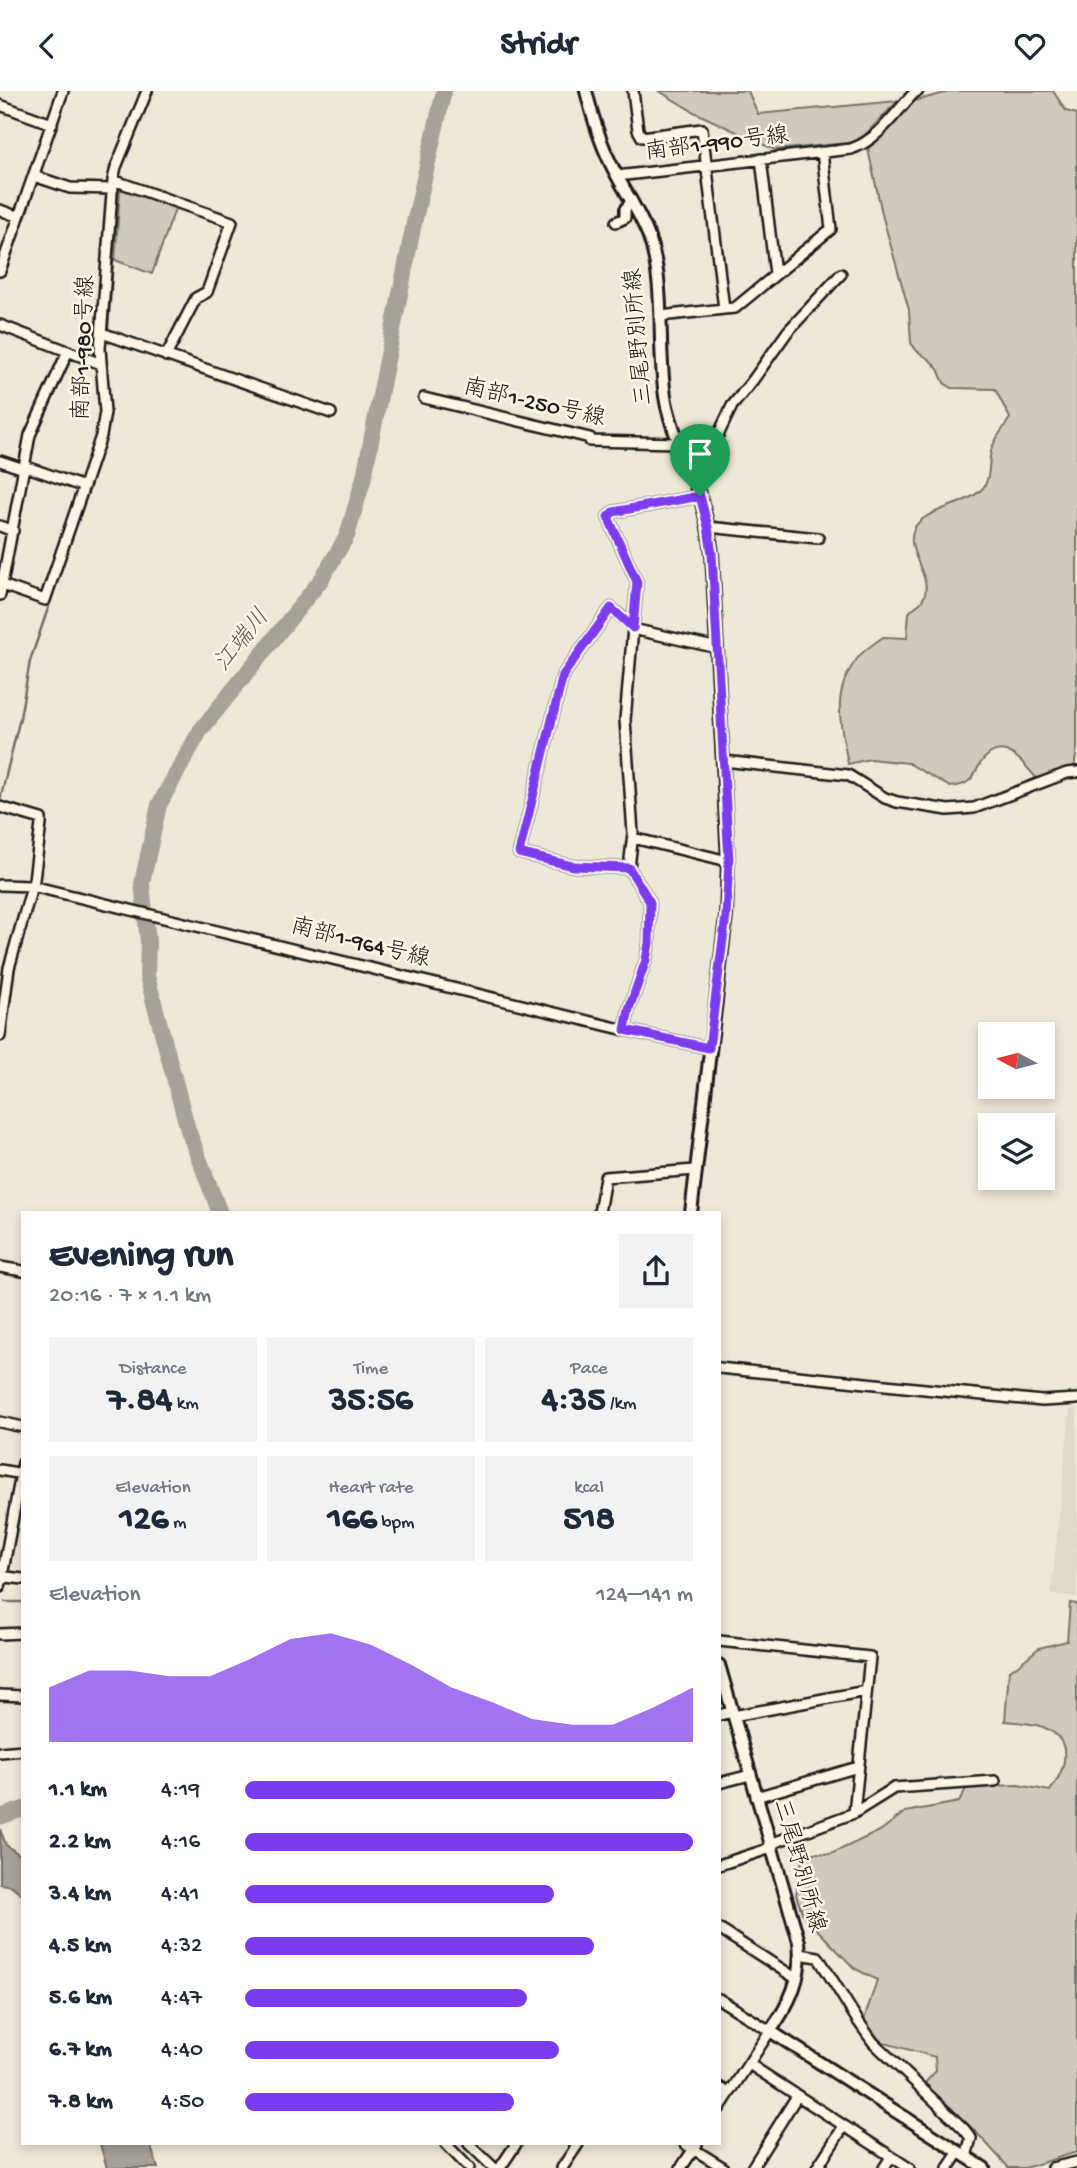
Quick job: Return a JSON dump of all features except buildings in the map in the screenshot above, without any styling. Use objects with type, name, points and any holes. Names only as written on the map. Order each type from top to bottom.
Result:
[{"type":"main road","name":"三尾野別所線","points":[[586,91],[600,138],[617,176],[644,224],[656,269],[665,397],[677,443],[700,496],[708,527],[718,648],[729,861],[726,916],[691,1211]]},
{"type":"main road","name":"三尾野別所線","points":[[721,1676],[794,1919],[800,1954],[797,1979],[785,2011],[770,2031]]},
{"type":"main road","points":[[770,2031],[984,2168]]},
{"type":"street","points":[[0,271],[63,91]]},
{"type":"street","name":"南部1-980号線","points":[[1,590],[46,600],[101,436],[105,412],[100,364],[113,185],[116,167],[147,91]]},
{"type":"street","points":[[633,91],[638,130],[642,137],[702,129],[724,309]]},
{"type":"street","name":"南部1-990号線","points":[[617,176],[863,145],[918,91]]},
{"type":"street","points":[[0,105],[52,124]]},
{"type":"street","points":[[660,316],[735,308],[831,229],[822,152]]},
{"type":"street","points":[[761,159],[775,274]]},
{"type":"street","points":[[33,176],[71,188],[113,185],[232,222],[207,292],[196,298],[166,356]]},
{"type":"street","points":[[632,201],[625,209],[625,218],[619,221],[644,224]]},
{"type":"street","points":[[0,210],[19,217]]},
{"type":"street","points":[[687,466],[709,454],[732,406],[788,331],[842,274]]},
{"type":"street","points":[[0,325],[100,364]]},
{"type":"street","points":[[102,333],[331,413]]},
{"type":"street","points":[[1,590],[30,435],[68,351]]},
{"type":"street","name":"南部1-250号線","points":[[424,398],[590,438],[590,441],[677,443]]},
{"type":"street","points":[[0,461],[84,487]]},
{"type":"street","points":[[625,1030],[629,1009],[646,960],[650,902],[629,868],[633,838],[625,720],[637,582],[608,517],[613,512],[700,496]]},
{"type":"street","points":[[0,526],[13,531]]},
{"type":"street","points":[[708,527],[818,538]]},
{"type":"street","points":[[629,868],[573,866],[519,853],[563,675],[611,608],[633,628],[718,648]]},
{"type":"street","points":[[724,761],[848,775],[884,798],[948,810],[974,808],[1067,773],[1077,772]]},
{"type":"street","points":[[0,807],[41,819],[32,885],[4,968],[0,1036]]},
{"type":"street","points":[[633,838],[729,861]]},
{"type":"street","name":"南部1-964号線","points":[[0,885],[32,885],[625,1030],[709,1048]]},
{"type":"street","points":[[599,1211],[605,1177],[695,1170]]},
{"type":"street","points":[[0,1267],[21,1271]]},
{"type":"street","points":[[721,1368],[1042,1401],[1077,1399]]},
{"type":"street","points":[[0,1422],[21,1427]]},
{"type":"street","points":[[0,1470],[21,1474]]},
{"type":"street","points":[[0,1583],[21,1479]]},
{"type":"street","points":[[0,1583],[7,1577],[21,1579]]},
{"type":"street","points":[[0,1634],[21,1633]]},
{"type":"street","points":[[721,1641],[870,1657],[854,1813]]},
{"type":"street","points":[[721,1715],[866,1691]]},
{"type":"street","points":[[0,1695],[21,1696]]},
{"type":"street","points":[[0,1752],[21,1750]]},
{"type":"street","points":[[756,1797],[859,1767]]},
{"type":"street","points":[[721,1782],[750,1775]]},
{"type":"street","points":[[721,1864],[765,1850],[776,1842],[854,1813],[894,1788],[995,1781]]},
{"type":"street","points":[[721,1930],[797,1979]]},
{"type":"street","points":[[800,1954],[818,1957],[873,2042],[971,2138],[962,2155],[948,2168]]},
{"type":"street","points":[[721,2000],[770,2031],[721,2106]]},
{"type":"street","points":[[748,2064],[909,2168]]},
{"type":"street","points":[[721,2088],[729,2093]]},
{"type":"street","points":[[752,2168],[797,2096]]},
{"type":"street","points":[[817,2168],[844,2126]]},
{"type":"street","points":[[447,2145],[469,2168]]},
{"type":"street","points":[[470,2145],[494,2168]]},
{"type":"street","points":[[500,2168],[515,2145]]},
{"type":"street","points":[[566,2167],[577,2145]]},
{"type":"street","points":[[681,2168],[692,2146],[724,2168]]},
{"type":"street","points":[[884,2168],[891,2157]]},
{"type":"street","points":[[1052,2168],[1077,2162]]},
{"type":"shaded area","points":[[659,91],[748,91],[758,114],[898,101],[858,142],[775,150],[694,112]]},
{"type":"shaded area","points":[[953,91],[1053,91],[1066,111],[1077,114],[1077,748],[1074,769],[1063,769],[1037,779],[1015,756],[1001,750],[994,751],[982,761],[971,779],[950,787],[908,763],[870,759],[848,764],[840,697],[849,672],[865,650],[883,637],[907,638],[909,613],[921,602],[926,585],[913,547],[914,529],[927,516],[976,494],[983,488],[992,447],[1010,418],[995,389],[952,388],[944,383],[938,369],[930,360],[911,343],[909,310],[883,218],[868,149],[914,101]]},
{"type":"shaded area","points":[[124,188],[176,206],[152,274],[115,260],[120,191]]},
{"type":"shaded area","points":[[1077,1408],[1077,1597],[1051,1594],[1070,1410]]},
{"type":"shaded area","points":[[1070,1603],[1077,1604],[1077,2152],[1025,2168],[1009,2168],[977,2133],[924,2084],[936,2071],[935,2057],[881,2042],[864,2020],[877,1980],[854,1968],[803,1915],[796,1895],[803,1852],[831,1854],[880,1831],[905,1812],[959,1802],[967,1787],[1018,1785],[1050,1791],[1063,1765],[1063,1747],[1060,1739],[1043,1727],[1005,1721],[1009,1670],[1039,1648],[1067,1641]]},
{"type":"shaded area","points":[[0,1829],[6,1845],[21,1856],[21,1894],[12,1886],[0,1884]]},
{"type":"shaded area","points":[[100,2145],[150,2145],[158,2168],[107,2168]]},
{"type":"waterway","name":"江端川","points":[[219,1211],[188,1130],[147,976],[148,942],[142,883],[159,805],[200,731],[321,580],[347,536],[364,477],[414,223],[444,91]]},
{"type":"waterway","points":[[108,328],[118,193]]},
{"type":"waterway","points":[[105,357],[106,342]]},
{"type":"waterway","points":[[0,800],[20,718],[30,661],[90,486],[106,435],[109,412]]},
{"type":"waterway","points":[[5,1602],[21,1602]]},
{"type":"waterway","name":"江端川","points":[[0,1817],[21,1810]]},
{"type":"route","points":[[700,496],[712,554],[729,861],[726,916],[709,1048],[625,1030],[649,943],[650,902],[629,868],[573,866],[519,853],[563,675],[611,608],[633,628],[637,582],[608,517],[613,512],[700,496]]}]
